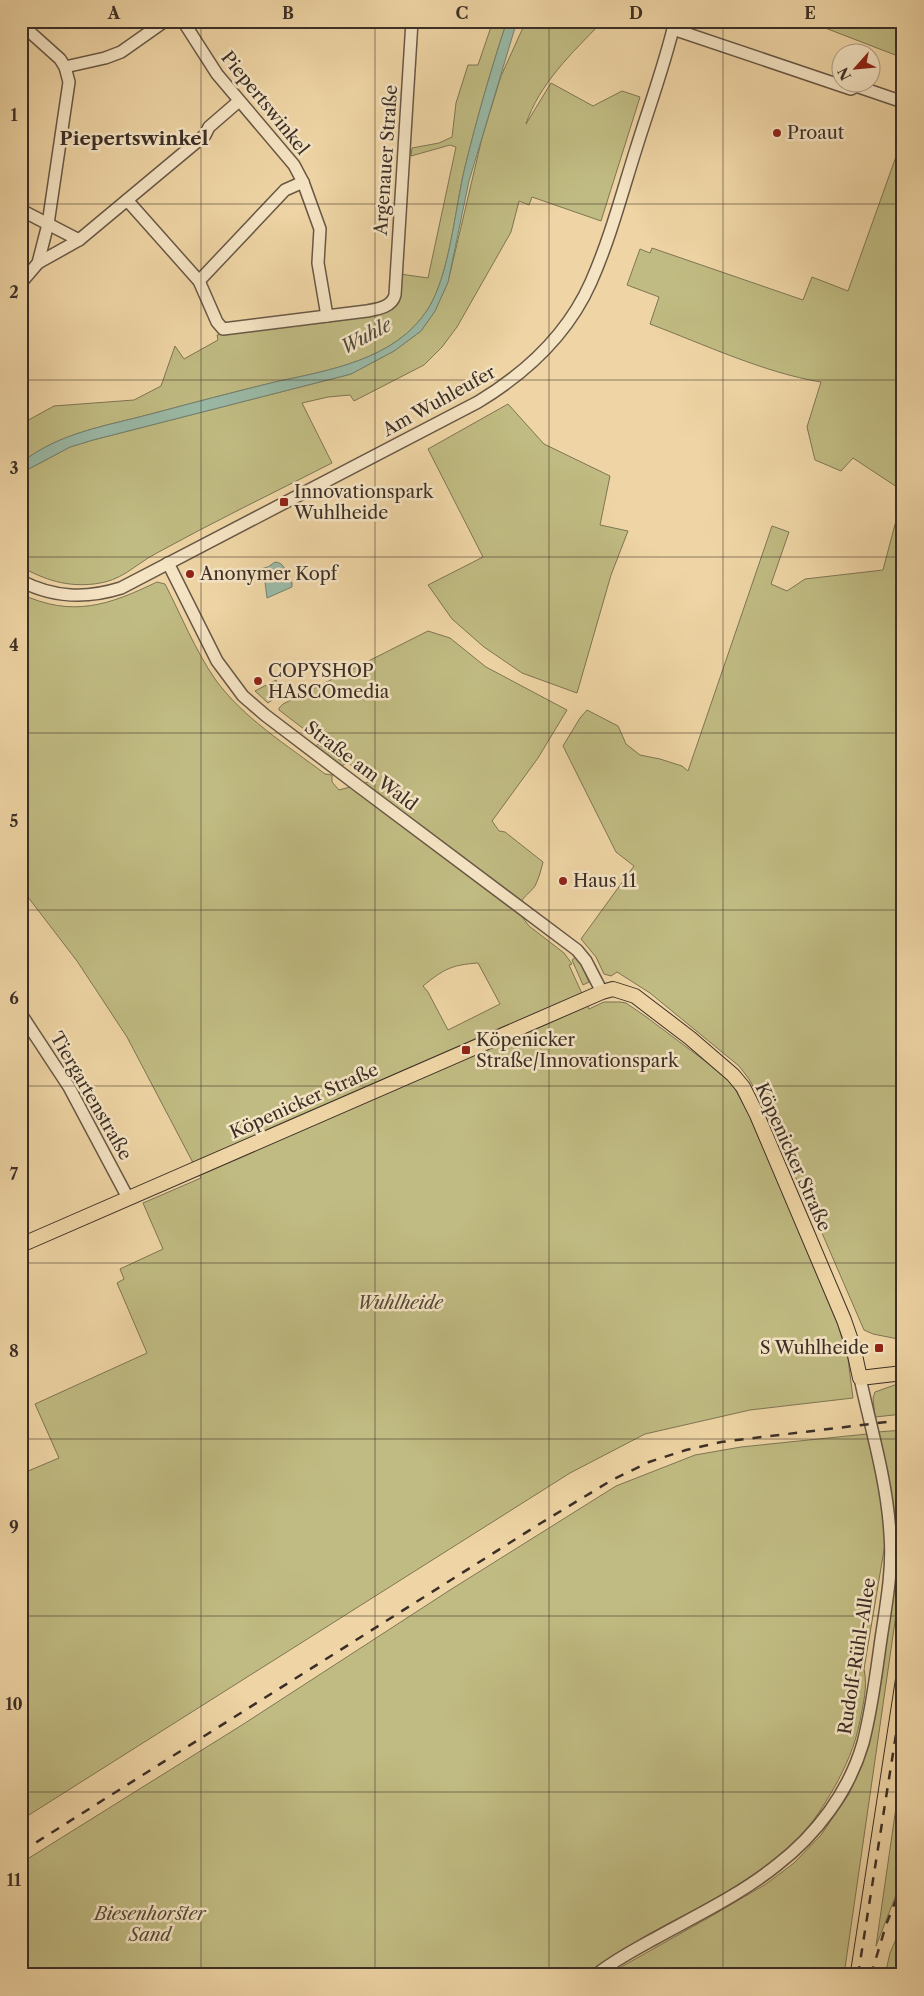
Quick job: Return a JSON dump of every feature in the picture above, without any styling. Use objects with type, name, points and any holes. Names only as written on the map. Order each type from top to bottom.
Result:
[{"type":"main road","name":"Köpenicker Straße","points":[[21,1245],[602,992],[613,989],[635,996],[722,1064],[743,1087],[757,1115],[844,1320],[860,1378]]},
{"type":"main road","points":[[860,1378],[903,1373]]},
{"type":"street","points":[[66,67],[105,58],[121,52],[165,21]]},
{"type":"street","name":"Piepertswinkel","points":[[183,21],[217,74],[294,165],[303,182],[320,229],[318,263],[327,316]]},
{"type":"street","name":"Argenauer Straße","points":[[327,316],[376,310],[385,307],[394,300],[412,21]]},
{"type":"street","points":[[21,24],[60,59],[66,67],[69,82],[48,224],[38,263]]},
{"type":"street","points":[[673,29],[851,90],[856,86],[903,102]]},
{"type":"street","name":"Am Wuhleufer","points":[[21,582],[51,593],[91,595],[121,588],[478,402],[518,375],[548,347],[572,315],[591,283],[609,237],[673,29]]},
{"type":"street","points":[[21,283],[38,263],[79,240],[205,135],[209,127],[239,101]]},
{"type":"street","name":"Piepertswinkel","points":[[199,281],[285,190],[303,182]]},
{"type":"street","points":[[127,200],[199,281],[217,322],[223,329],[327,316]]},
{"type":"street","points":[[21,210],[79,240]]},
{"type":"street","name":"Straße am Wald","points":[[168,563],[217,661],[243,696],[265,715],[580,954],[602,992]]},
{"type":"street","name":"Tiergartenstraße","points":[[21,1014],[69,1087],[128,1198]]},
{"type":"street","name":"Rudolf-Rühl-Allee","points":[[596,1975],[616,1960],[722,1901],[776,1866],[814,1831],[830,1810],[853,1769],[862,1745],[869,1716],[886,1609],[890,1561],[890,1534],[886,1500],[860,1378]]},
{"type":"green space","points":[[493,21],[507,21],[479,112],[461,183],[447,260],[442,278],[428,309],[414,326],[398,340],[360,360],[317,373],[275,382],[83,432],[51,444],[21,463],[21,428],[23,423],[54,406],[134,400],[161,386],[175,346],[184,359],[218,340],[217,335],[378,313],[383,311],[400,274],[428,278],[456,147],[450,145],[411,156],[412,148],[439,143],[452,137],[456,103],[468,65],[478,65]]},
{"type":"green space","points":[[526,21],[598,21],[601,23],[548,82],[532,109],[526,124],[551,83],[593,106],[622,91],[640,97],[601,221],[532,197],[529,205],[519,201],[511,232],[457,327],[442,347],[424,365],[354,401],[350,395],[328,397],[302,403],[332,463],[177,542],[112,580],[84,585],[56,582],[21,567],[21,473],[70,447],[93,440],[351,374],[394,351],[421,331],[435,311],[448,282],[482,138],[501,76]]},
{"type":"green space","points":[[807,21],[903,21],[903,58],[882,50],[882,42],[861,42]]},
{"type":"green space","points":[[903,137],[903,491],[853,458],[841,471],[815,460],[807,427],[821,382],[756,365],[650,324],[659,297],[627,285],[640,249],[650,253],[652,248],[803,300],[812,277],[848,291]]},
{"type":"green space","points":[[508,404],[544,444],[610,476],[600,525],[628,531],[611,575],[577,693],[522,673],[484,647],[452,619],[428,585],[483,557],[428,449]]},
{"type":"green space","points":[[903,494],[903,1340],[873,1334],[864,1330],[809,1203],[788,1163],[762,1103],[749,1079],[739,1066],[650,993],[617,972],[611,976],[604,974],[596,957],[581,939],[634,866],[616,852],[563,746],[587,710],[618,726],[626,744],[640,755],[682,766],[688,771],[772,526],[789,532],[771,584],[787,591],[805,579],[883,570]]},
{"type":"green space","name":"Wuhlheide","points":[[157,582],[165,584],[201,656],[226,693],[266,730],[325,774],[332,775],[332,782],[339,790],[372,781],[279,710],[279,708],[283,704],[428,631],[450,638],[486,667],[567,710],[538,758],[492,821],[499,831],[505,832],[543,862],[535,886],[523,900],[519,913],[529,926],[564,953],[572,964],[569,965],[589,1009],[604,1002],[626,1003],[705,1061],[727,1079],[735,1089],[751,1119],[837,1322],[848,1359],[853,1398],[750,1410],[645,1434],[570,1473],[21,1820],[21,1474],[59,1458],[35,1404],[147,1353],[117,1283],[124,1279],[120,1269],[163,1249],[143,1203],[201,1178],[127,1037],[77,961],[21,888],[21,594],[40,601],[74,607],[107,602]],"holes":[[[478,963],[500,1004],[448,1030],[423,986],[448,969]]]},
{"type":"green space","points":[[276,680],[282,693],[268,703],[255,691]]},
{"type":"green space","points":[[318,744],[345,764],[340,767],[315,747]]},
{"type":"green space","points":[[576,957],[589,982],[583,985],[572,960]]},
{"type":"green space","points":[[903,1382],[903,1414],[875,1417],[873,1398],[875,1392]]},
{"type":"green space","points":[[903,1430],[903,1566],[844,1975],[607,1975],[766,1884],[794,1863],[821,1835],[849,1794],[869,1745],[882,1677],[891,1496],[878,1432]]},
{"type":"green space","name":"Biesenhorster Sand","points":[[867,1434],[882,1501],[885,1544],[864,1669],[864,1702],[858,1730],[842,1772],[814,1820],[782,1853],[744,1881],[640,1939],[640,1941],[600,1966],[590,1975],[21,1975],[21,1863],[242,1725],[450,1590],[616,1486],[695,1455],[741,1447]]},
{"type":"green space","points":[[903,1759],[903,1877],[876,1946]]},
{"type":"green space","points":[[903,1923],[903,1975],[885,1975],[890,1953]]},
{"type":"shaded area","points":[[507,21],[517,21],[469,181],[448,282],[435,311],[421,331],[394,351],[351,374],[93,440],[70,447],[21,473],[21,463],[35,453],[67,437],[339,367],[380,351],[398,340],[414,326],[428,309],[442,278],[461,183],[479,112]]},
{"type":"shaded area","points":[[275,562],[284,567],[292,587],[267,598],[265,582],[258,578],[256,574],[259,569],[268,567]]},
{"type":"tram line","points":[[850,1975],[903,1630]]},
{"type":"railway","points":[[21,1852],[612,1480],[649,1462],[686,1450],[721,1442],[903,1420]]},
{"type":"railway","points":[[858,1975],[903,1690]]},
{"type":"railway","points":[[871,1975],[886,1925],[903,1882]]},
{"type":"place","name":"Proaut","points":[[777,133]]},
{"type":"place","name":"Innovationspark Wuhlheide","points":[[284,502]]},
{"type":"place","name":"Anonymer Kopf","points":[[190,574]]},
{"type":"place","name":"COPYSHOP HASCOmedia","points":[[258,681]]},
{"type":"place","name":"Haus 11","points":[[563,881]]},
{"type":"place","name":"Köpenicker Straße/Innovationspark","points":[[466,1050]]},
{"type":"place","name":"S Wuhlheide","points":[[879,1348]]},
{"type":"district","name":"Piepertswinkel","points":[[134,138]]},
{"type":"water label","name":"Wuhle","points":[[366,336]]}]
